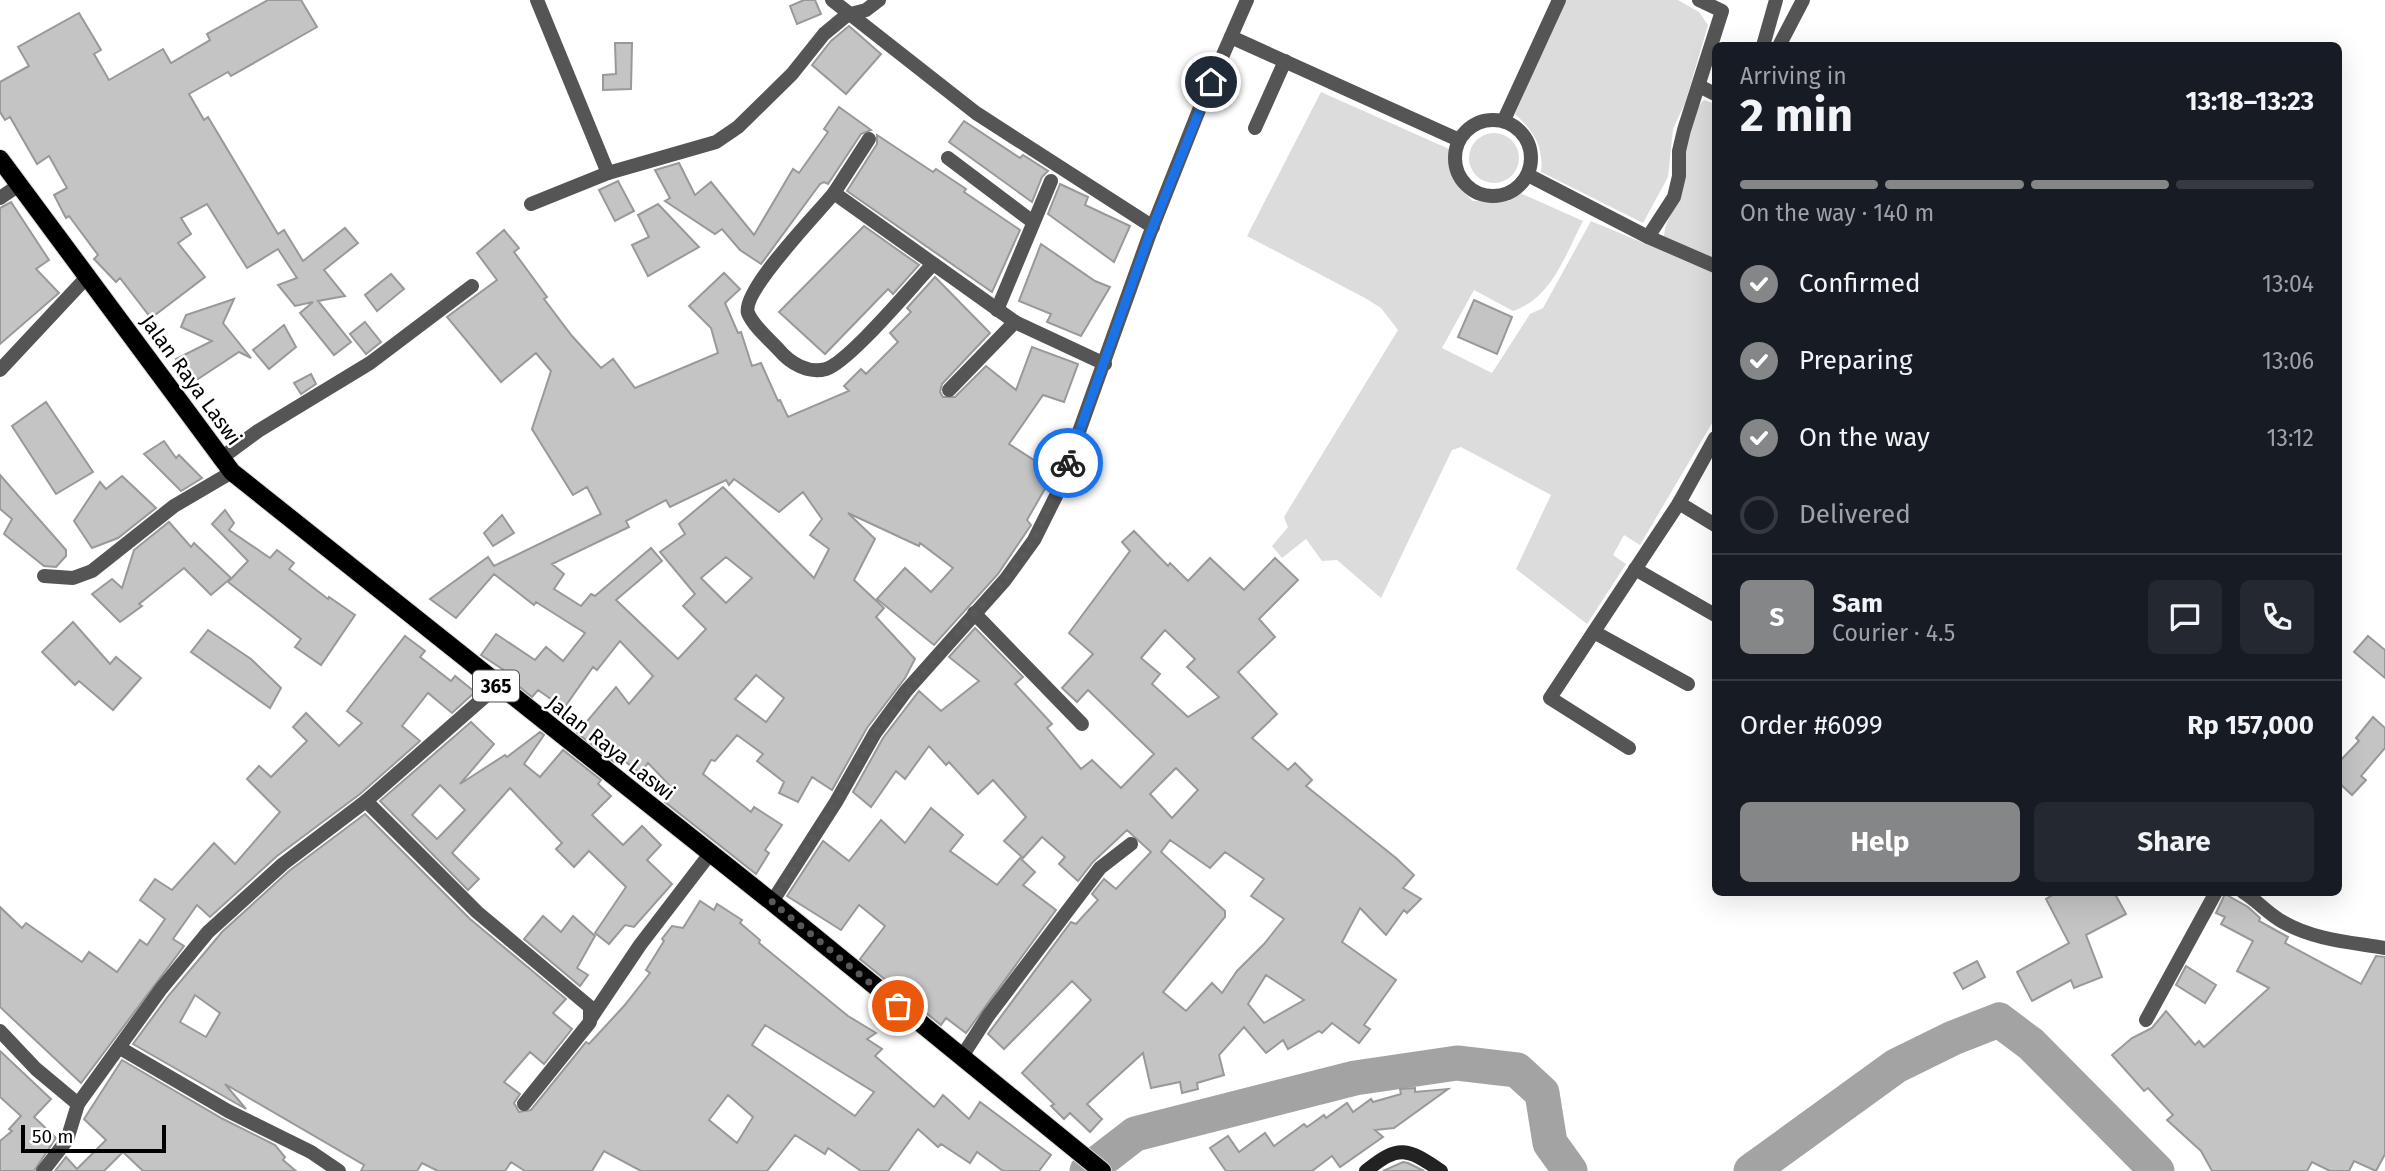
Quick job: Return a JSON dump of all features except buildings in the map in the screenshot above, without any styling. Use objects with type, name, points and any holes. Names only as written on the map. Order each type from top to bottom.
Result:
[{"type":"main road","name":"Jalan Raya Laswi","points":[[0,159],[226,465],[496,686],[772,902],[1102,1171]]},
{"type":"street","points":[[537,0],[608,173]]},
{"type":"street","points":[[832,0],[847,15],[976,113],[1153,227]]},
{"type":"street","points":[[531,204],[608,173],[716,142],[738,127],[792,74],[824,34],[847,15],[866,10],[879,0]]},
{"type":"street","points":[[772,902],[836,802],[875,733],[906,691],[1005,580],[1034,540],[1056,496],[1153,227],[1247,0]]},
{"type":"street","points":[[1504,120],[1559,0]]},
{"type":"street","points":[[1699,0],[1722,11],[1712,42]]},
{"type":"street","points":[[1764,42],[1776,0]]},
{"type":"street","points":[[1781,42],[1803,0]]},
{"type":"street","points":[[1231,37],[1459,140]]},
{"type":"street","points":[[1648,237],[1674,197],[1679,176],[1679,151],[1712,44]]},
{"type":"street","points":[[1255,128],[1285,61]]},
{"type":"street","points":[[1699,86],[1712,92]]},
{"type":"street","points":[[1504,120],[1519,128],[1529,142],[1532,158],[1528,175],[1519,187],[1506,194],[1491,196],[1476,192],[1464,183],[1457,170],[1455,155],[1459,140],[1478,122],[1504,120]]},
{"type":"street","points":[[869,139],[834,193],[761,280],[747,304],[749,315],[790,362],[826,369],[933,264]]},
{"type":"street","points":[[948,158],[1033,222]]},
{"type":"street","points":[[1528,175],[1648,237],[1712,265]]},
{"type":"street","points":[[997,310],[1051,181]]},
{"type":"street","points":[[0,198],[19,185]]},
{"type":"street","points":[[834,193],[1015,322],[1105,364]]},
{"type":"street","points":[[0,370],[87,276]]},
{"type":"street","points":[[44,576],[73,578],[92,571],[174,506],[197,495],[258,431],[370,363],[472,286]]},
{"type":"street","points":[[949,390],[1015,322]]},
{"type":"street","points":[[1629,748],[1550,698],[1679,503],[1712,443]]},
{"type":"street","points":[[1679,503],[1712,523]]},
{"type":"street","points":[[1635,569],[1712,613]]},
{"type":"street","points":[[974,613],[1083,724]]},
{"type":"street","points":[[1594,632],[1688,684]]},
{"type":"street","points":[[43,1171],[67,1140],[78,1104],[161,989],[208,932],[283,864],[366,801],[496,686]]},
{"type":"street","points":[[366,801],[477,912],[587,1004],[591,1018]]},
{"type":"street","points":[[961,1058],[988,1016],[1100,868],[1131,844]]},
{"type":"street","points":[[524,1104],[591,1018],[640,945],[709,855]]},
{"type":"street","points":[[2146,1020],[2214,896]]},
{"type":"street","points":[[2250,896],[2266,912],[2307,934],[2385,948]]},
{"type":"street","points":[[0,1031],[36,1069],[78,1104]]},
{"type":"street","points":[[120,1048],[219,1106],[312,1152],[339,1171]]},
{"type":"street","points":[[1366,1171],[1394,1151],[1406,1151],[1441,1171]]},
{"type":"shaded area","points":[[1564,0],[1678,0],[1699,12],[1708,25],[1685,103],[1673,129],[1668,177],[1643,223],[1541,172],[1541,154],[1536,140],[1515,114]]},
{"type":"shaded area","points":[[1321,92],[1449,149],[1452,152],[1455,180],[1473,201],[1509,201],[1520,193],[1583,221],[1548,286],[1526,305],[1513,311],[1474,290],[1442,348],[1492,373],[1530,314],[1543,308],[1591,221],[1712,272],[1712,423],[1640,545],[1624,535],[1613,555],[1626,564],[1587,624],[1516,569],[1551,495],[1461,447],[1452,450],[1381,598],[1337,560],[1322,561],[1306,539],[1282,558],[1272,546],[1288,527],[1284,517],[1398,330],[1381,308],[1365,298],[1247,236]]},
{"type":"shaded area","points":[[1704,100],[1712,103],[1712,259],[1664,237],[1680,188],[1687,134]]},
{"type":"shaded area","points":[[1494,133],[1511,141],[1519,158],[1511,175],[1494,183],[1477,175],[1469,158],[1477,141]]},
{"type":"waterway","points":[[1751,1171],[1896,1066],[1953,1038],[1999,1020],[2031,1044],[2157,1171]]},
{"type":"waterway","points":[[1087,1171],[1135,1134],[1355,1078],[1457,1063],[1517,1070],[1542,1093],[1550,1143],[1570,1171]]},
{"type":"way so far","points":[[898,1006],[772,902],[836,802],[875,733],[906,691],[1005,580],[1034,540],[1056,496],[1068,463]]},
{"type":"route","points":[[1068,463],[1149,236],[1211,82]]}]
